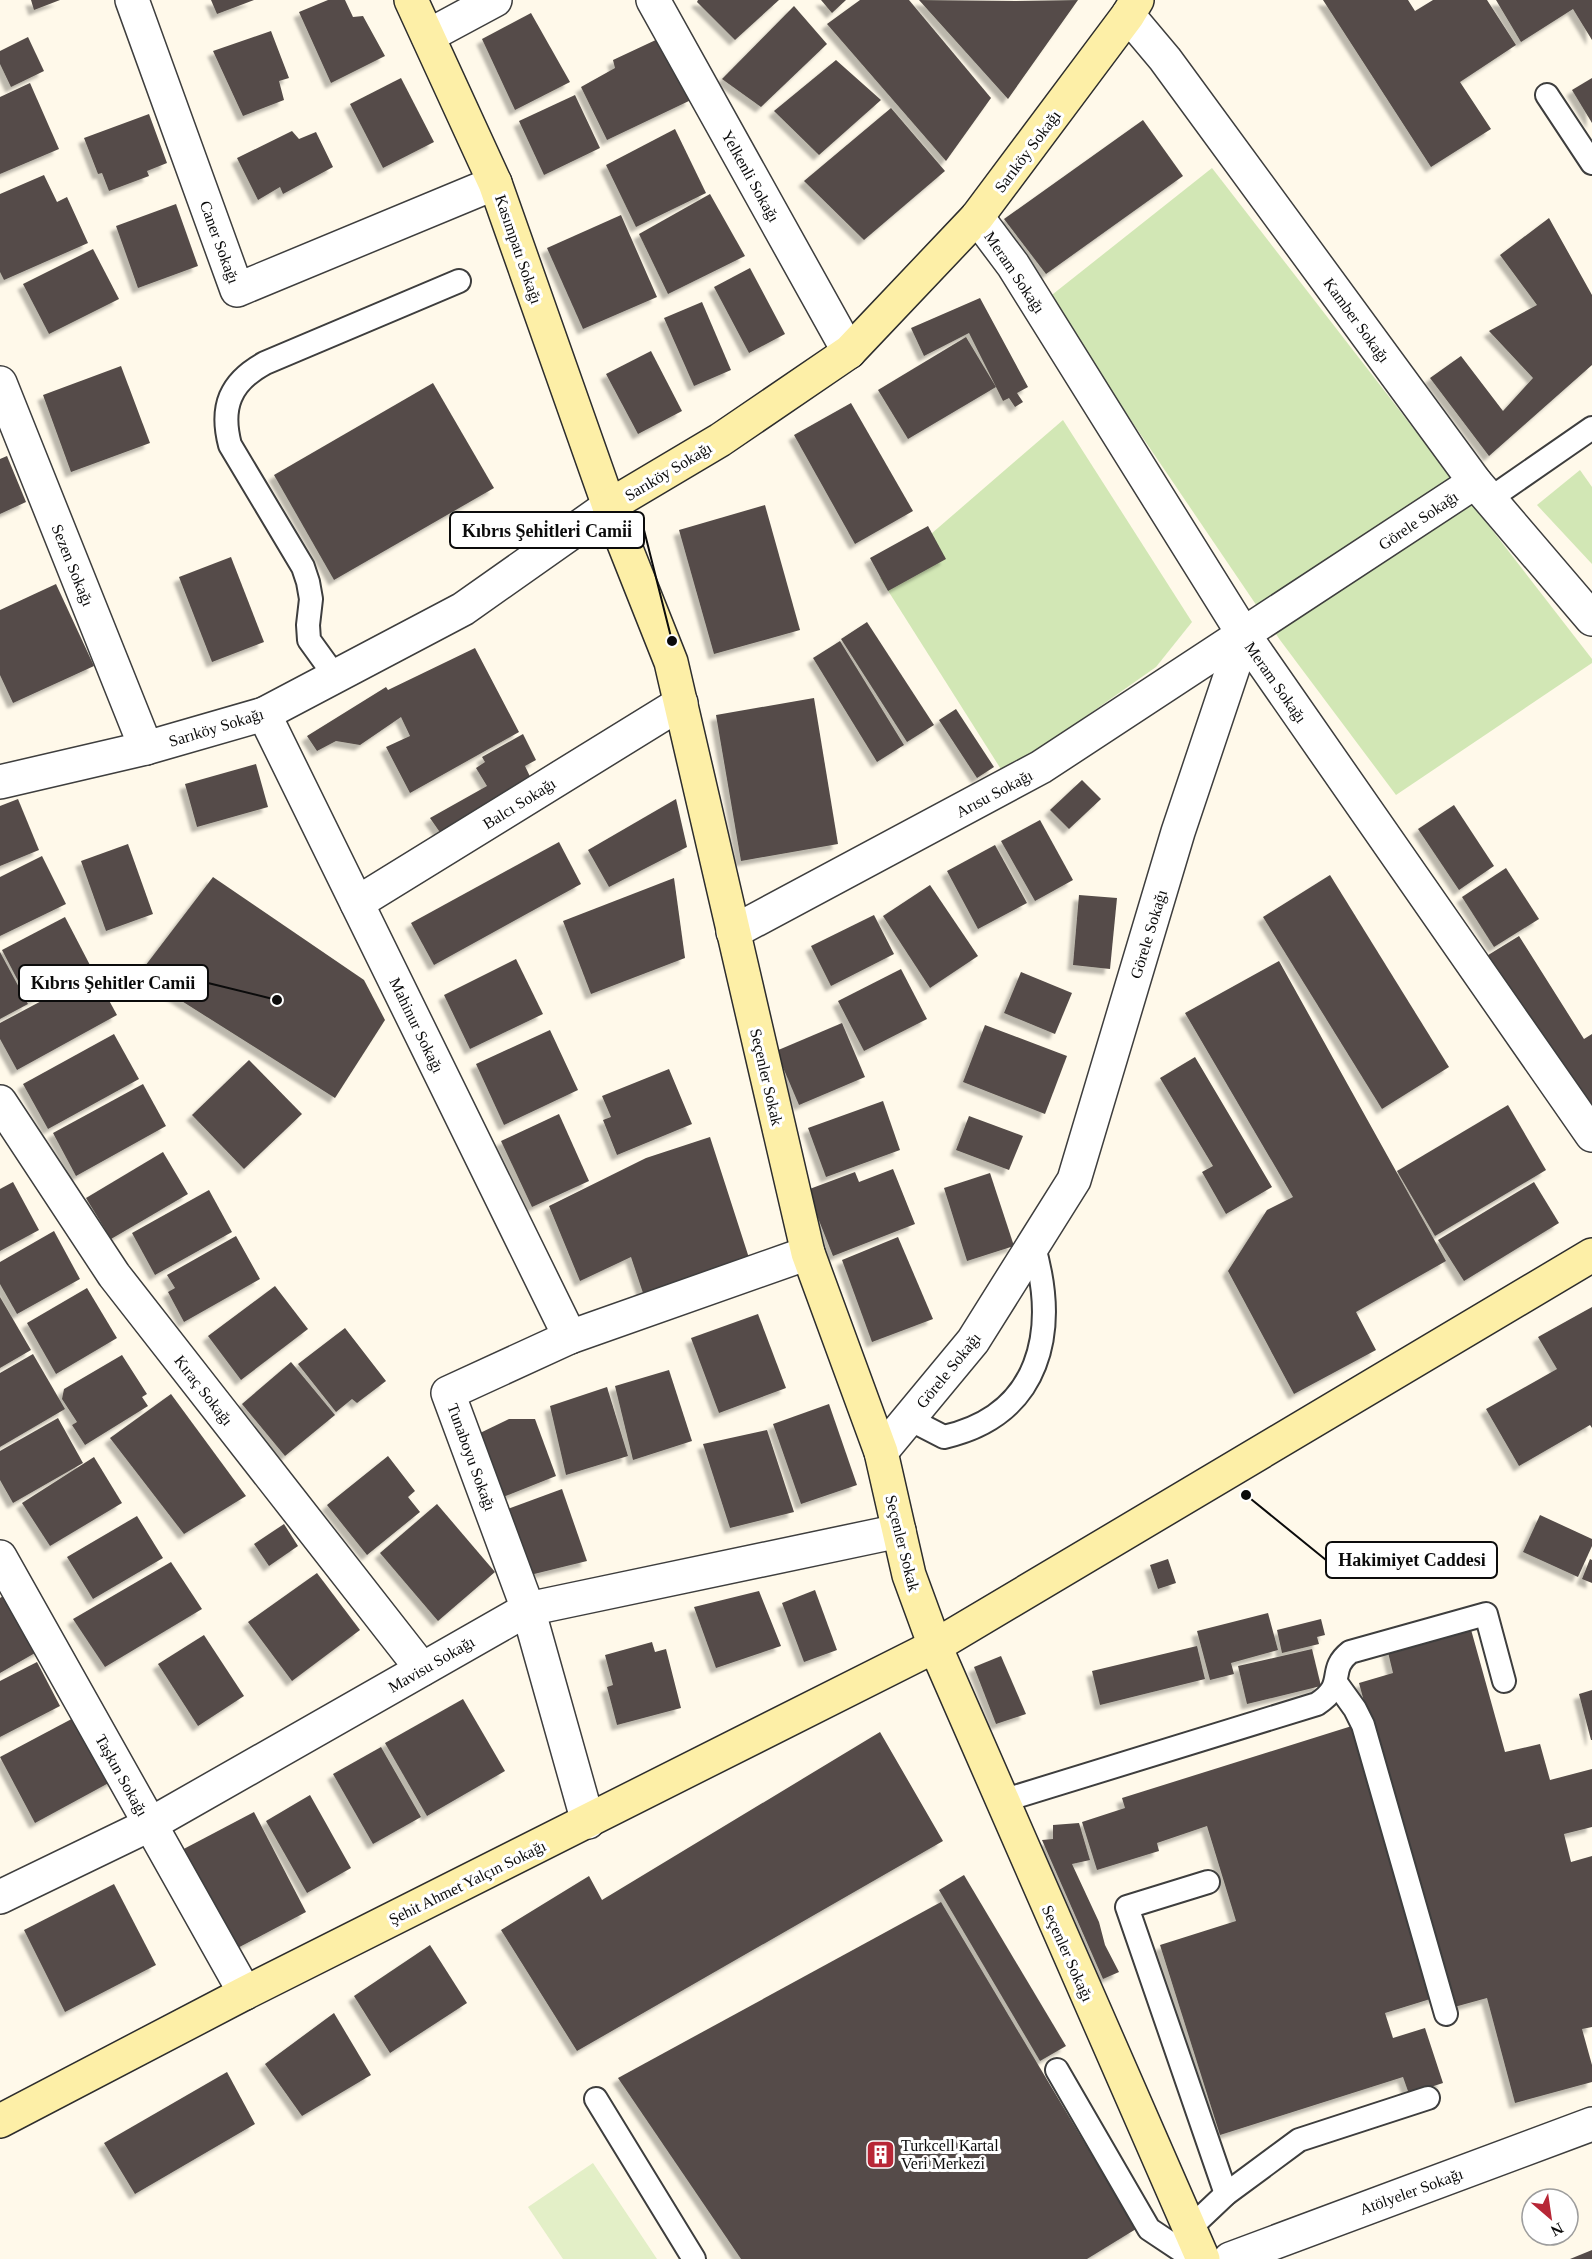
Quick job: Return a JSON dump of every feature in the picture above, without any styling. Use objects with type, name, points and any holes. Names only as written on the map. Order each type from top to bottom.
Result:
[{"type":"street","name":"Caner Sokağı","points":[[132,0],[237,290],[495,183]]},
{"type":"street","name":"Kasımpatı Sokağı","points":[[411,0],[495,183],[609,506]]},
{"type":"street","points":[[428,36],[495,0]]},
{"type":"street","name":"Yelkenli Sokağı","points":[[653,0],[849,352]]},
{"type":"street","name":"Sarıköy Sokağı","points":[[0,782],[146,748],[264,714],[463,609],[609,506],[720,440],[849,352],[977,217],[1133,8]]},
{"type":"street","name":"Kamber Sokağı","points":[[1133,8],[1165,59],[1483,490],[1592,619]]},
{"type":"street","name":"Meram Sokağı","points":[[977,217],[1013,266],[1244,635],[1592,1135]]},
{"type":"street","name":"Sezen Sokağı","points":[[0,383],[146,748]]},
{"type":"street","name":"Görele Sokağı","points":[[881,1452],[973,1341],[1074,1180],[1178,832],[1244,635],[1483,490]]},
{"type":"street","name":"Seçenler Sokak","points":[[609,506],[671,662],[808,1253],[881,1452],[909,1575],[935,1646]]},
{"type":"street","name":"Arısu Sokağı","points":[[733,932],[1041,767],[1244,635]]},
{"type":"street","name":"Balcı Sokağı","points":[[357,903],[681,703]]},
{"type":"street","name":"Mahinur Sokağı","points":[[264,714],[570,1337]]},
{"type":"street","name":"Kıraç Sokağı","points":[[0,1102],[114,1275],[422,1669]]},
{"type":"street","name":"Tunaboyu Sokağı","points":[[588,1822],[528,1609],[448,1393],[570,1337],[808,1253]]},
{"type":"street","name":"Şehit Ahmet Yalçın Sokağı","points":[[0,2121],[244,1993],[935,1646],[1592,1255]]},
{"type":"street","name":"Mavisu Sokağı","points":[[0,1897],[149,1825],[528,1609],[899,1531]]},
{"type":"street","name":"Taşkın Sokağı","points":[[0,1557],[244,1993]]},
{"type":"street","name":"Seçenler Sokağı","points":[[935,1646],[1191,2244],[1203,2259]]},
{"type":"street","name":"Atölyeler Sokağı","points":[[1230,2259],[1592,2124]]},
{"type":"lane","points":[[1546,95],[1592,163]]},
{"type":"lane","points":[[335,676],[309,640],[311,599],[303,567],[230,445],[226,428],[226,412],[231,395],[245,376],[265,363],[459,281]]},
{"type":"lane","points":[[1483,490],[1592,428]]},
{"type":"lane","points":[[909,1419],[944,1437],[965,1432],[986,1423],[1002,1412],[1016,1397],[1030,1377],[1039,1355],[1044,1332],[1040,1268],[1033,1244]]},
{"type":"lane","points":[[1446,2014],[1363,1725],[1351,1702],[1337,1684],[1336,1673],[1339,1663],[1350,1652],[1486,1614],[1504,1681]]},
{"type":"lane","points":[[1002,1801],[1317,1704],[1329,1696],[1337,1684]]},
{"type":"lane","points":[[1208,1882],[1127,1907],[1226,2194]]},
{"type":"lane","points":[[1057,2070],[1149,2229],[1191,2244],[1226,2194],[1299,2139],[1428,2098]]},
{"type":"lane","points":[[596,2099],[694,2259]]},
{"type":"green space","points":[[1212,168],[1592,659],[1592,663],[1396,795],[1280,640],[1048,298]]},
{"type":"green space","points":[[1063,420],[1192,622],[1156,667],[1004,774],[880,578]]},
{"type":"green space","points":[[1580,470],[1592,487],[1592,564],[1537,505]]},
{"type":"green space","points":[[593,2163],[657,2259],[563,2259],[528,2207]]},
{"type":"building","points":[[31,0],[60,0],[34,10]]},
{"type":"building","points":[[211,0],[254,0],[217,14]]},
{"type":"building","points":[[328,0],[345,0],[353,17],[363,16],[385,56],[331,83],[299,12]]},
{"type":"building","points":[[698,0],[779,0],[735,40],[697,2]]},
{"type":"building","points":[[821,0],[846,0],[832,13]]},
{"type":"building","points":[[860,0],[909,0],[991,98],[946,161],[827,24]]},
{"type":"building","points":[[919,0],[1016,1],[1078,0],[1008,99]]},
{"type":"building","points":[[1323,0],[1408,0],[1415,11],[1433,0],[1487,0],[1516,45],[1460,82],[1491,129],[1431,167]]},
{"type":"building","points":[[1496,0],[1592,0],[1592,40],[1573,9],[1521,42]]},
{"type":"building","points":[[794,6],[827,44],[761,107],[722,79]]},
{"type":"building","points":[[531,13],[570,82],[515,110],[482,39]]},
{"type":"building","points":[[271,31],[289,78],[279,81],[284,100],[243,116],[213,51]]},
{"type":"building","points":[[28,37],[44,71],[11,87],[0,64],[0,51]]},
{"type":"building","points":[[660,38],[691,100],[607,140],[581,87],[615,68],[613,60]]},
{"type":"building","points":[[836,60],[881,100],[819,155],[774,111]]},
{"type":"building","points":[[401,78],[434,142],[383,168],[350,104]]},
{"type":"building","points":[[1592,78],[1592,123],[1572,90]]},
{"type":"building","points":[[30,83],[59,149],[0,174],[0,97]]},
{"type":"building","points":[[575,95],[600,148],[544,175],[519,121]]},
{"type":"building","points":[[891,108],[945,171],[864,240],[804,181]]},
{"type":"building","points":[[149,114],[167,163],[147,171],[149,176],[109,191],[102,173],[98,174],[84,138]]},
{"type":"building","points":[[1143,120],[1183,176],[1046,274],[1004,219]]},
{"type":"building","points":[[675,129],[706,193],[636,227],[606,165]]},
{"type":"building","points":[[292,131],[299,139],[316,132],[333,167],[283,194],[280,187],[258,200],[237,158]]},
{"type":"building","points":[[44,175],[57,202],[67,197],[88,243],[4,280],[0,272],[0,194]]},
{"type":"building","points":[[710,194],[745,256],[668,294],[639,234]]},
{"type":"building","points":[[176,204],[198,266],[138,288],[116,226]]},
{"type":"building","points":[[621,215],[657,297],[583,329],[547,248]]},
{"type":"building","points":[[1549,218],[1592,295],[1592,365],[1489,456],[1430,378],[1461,356],[1503,411],[1533,378],[1489,331],[1537,305],[1500,255]]},
{"type":"building","points":[[93,249],[119,299],[49,334],[23,284]]},
{"type":"building","points":[[750,268],[785,334],[749,353],[714,287]]},
{"type":"building","points":[[980,298],[1028,387],[1017,393],[1023,402],[1015,407],[1009,398],[1003,401],[969,333],[924,356],[911,328]]},
{"type":"building","points":[[702,302],[731,370],[694,386],[664,318]]},
{"type":"building","points":[[966,337],[996,387],[908,439],[878,390]]},
{"type":"building","points":[[651,351],[682,411],[638,434],[606,374]]},
{"type":"building","points":[[121,366],[150,443],[71,472],[43,395]]},
{"type":"building","points":[[433,383],[494,488],[334,580],[274,475]]},
{"type":"building","points":[[851,403],[913,511],[855,544],[794,435]]},
{"type":"building","points":[[7,456],[26,502],[0,514],[0,459]]},
{"type":"building","points":[[765,505],[800,630],[714,654],[679,530]]},
{"type":"building","points":[[928,526],[946,559],[888,591],[870,558]]},
{"type":"building","points":[[231,557],[264,642],[212,662],[179,577]]},
{"type":"building","points":[[56,584],[94,666],[13,703],[0,675],[0,610]]},
{"type":"building","points":[[867,622],[934,725],[907,742],[841,639]]},
{"type":"building","points":[[840,641],[904,745],[877,762],[813,658]]},
{"type":"building","points":[[475,648],[519,732],[410,793],[386,747],[410,736],[401,717],[360,745],[336,741],[317,751],[307,736],[386,687],[388,690]]},
{"type":"building","points":[[814,698],[838,844],[741,861],[716,715]]},
{"type":"building","points":[[956,709],[994,767],[977,778],[939,720]]},
{"type":"building","points":[[523,734],[536,760],[525,766],[535,787],[446,841],[430,818],[487,786],[476,768],[485,762],[482,757]]},
{"type":"building","points":[[256,764],[268,807],[197,827],[185,784]]},
{"type":"building","points":[[1082,780],[1101,799],[1069,829],[1050,810]]},
{"type":"building","points":[[18,799],[39,850],[0,866],[0,806]]},
{"type":"building","points":[[676,799],[687,847],[609,887],[588,850]]},
{"type":"building","points":[[1454,805],[1494,866],[1459,890],[1418,829]]},
{"type":"building","points":[[1040,820],[1073,880],[1035,901],[1001,841]]},
{"type":"building","points":[[559,842],[581,884],[434,965],[411,923]]},
{"type":"building","points":[[128,844],[153,914],[106,931],[81,861]]},
{"type":"building","points":[[995,845],[1027,903],[978,929],[947,871]]},
{"type":"building","points":[[42,856],[66,904],[0,936],[0,877]]},
{"type":"building","points":[[1506,868],[1539,919],[1494,947],[1462,897]]},
{"type":"building","points":[[1330,875],[1449,1067],[1382,1109],[1263,917]]},
{"type":"building","points":[[213,877],[364,980],[385,1020],[335,1098],[139,974]]},
{"type":"building","points":[[674,878],[685,958],[591,994],[563,921]]},
{"type":"building","points":[[930,885],[978,956],[930,988],[883,916]]},
{"type":"building","points":[[1079,895],[1117,898],[1110,969],[1073,965]]},
{"type":"building","points":[[874,915],[894,954],[831,986],[811,946]]},
{"type":"building","points":[[65,917],[92,969],[29,1002],[2,950]]},
{"type":"building","points":[[1519,936],[1584,1039],[1592,1034],[1592,1116],[1485,957]]},
{"type":"building","points":[[0,952],[28,1004],[0,1019]]},
{"type":"building","points":[[516,959],[543,1014],[470,1049],[444,995]]},
{"type":"building","points":[[1279,961],[1446,1261],[1356,1312],[1376,1350],[1294,1394],[1228,1271],[1267,1210],[1293,1197],[1185,1013]]},
{"type":"building","points":[[901,969],[927,1019],[864,1051],[838,1001]]},
{"type":"building","points":[[1021,972],[1072,993],[1055,1034],[1004,1013]]},
{"type":"building","points":[[94,973],[117,1015],[17,1070],[0,1039],[0,1023]]},
{"type":"building","points":[[842,1023],[865,1077],[799,1105],[776,1051]]},
{"type":"building","points":[[985,1025],[1067,1056],[1045,1114],[963,1082]]},
{"type":"building","points":[[550,1030],[578,1090],[504,1125],[476,1064]]},
{"type":"building","points":[[114,1034],[139,1079],[48,1129],[23,1084]]},
{"type":"building","points":[[1195,1057],[1272,1187],[1226,1214],[1202,1172],[1213,1166],[1160,1078]]},
{"type":"building","points":[[249,1060],[302,1114],[244,1169],[192,1115]]},
{"type":"building","points":[[669,1069],[692,1124],[617,1155],[603,1120],[611,1117],[602,1096]]},
{"type":"building","points":[[143,1084],[166,1126],[76,1176],[53,1133]]},
{"type":"building","points":[[883,1101],[900,1150],[826,1177],[808,1128]]},
{"type":"building","points":[[1508,1105],[1546,1170],[1435,1236],[1397,1171]]},
{"type":"building","points":[[559,1114],[589,1181],[532,1207],[501,1141]]},
{"type":"building","points":[[969,1116],[1023,1136],[1009,1170],[956,1150]]},
{"type":"building","points":[[710,1137],[750,1261],[644,1296],[631,1257],[580,1281],[549,1206],[646,1158]]},
{"type":"building","points":[[163,1152],[188,1194],[111,1239],[86,1198]]},
{"type":"building","points":[[893,1169],[915,1224],[833,1256],[807,1190],[855,1172],[859,1182]]},
{"type":"building","points":[[990,1173],[1014,1246],[967,1261],[944,1188]]},
{"type":"building","points":[[13,1182],[39,1230],[0,1251],[0,1189]]},
{"type":"building","points":[[1534,1182],[1559,1223],[1464,1281],[1438,1240]]},
{"type":"building","points":[[209,1190],[232,1232],[155,1275],[132,1233]]},
{"type":"building","points":[[54,1231],[80,1279],[17,1314],[0,1284],[0,1262]]},
{"type":"building","points":[[236,1236],[260,1279],[184,1322],[168,1292],[175,1288],[167,1275]]},
{"type":"building","points":[[898,1237],[933,1319],[872,1342],[842,1260]]},
{"type":"building","points":[[275,1286],[308,1329],[241,1380],[208,1336]]},
{"type":"building","points":[[87,1288],[117,1338],[56,1374],[27,1323]]},
{"type":"building","points":[[0,1297],[31,1350],[0,1368]]},
{"type":"building","points":[[1592,1307],[1592,1428],[1590,1425],[1519,1466],[1486,1409],[1557,1369],[1538,1337]]},
{"type":"building","points":[[758,1314],[786,1388],[719,1413],[691,1338]]},
{"type":"building","points":[[345,1328],[386,1381],[357,1403],[352,1399],[336,1412],[298,1364]]},
{"type":"building","points":[[33,1354],[65,1409],[0,1447],[0,1373]]},
{"type":"building","points":[[122,1355],[147,1394],[142,1397],[148,1406],[85,1445],[72,1425],[77,1422],[62,1399],[64,1389]]},
{"type":"building","points":[[291,1362],[335,1415],[285,1456],[242,1404]]},
{"type":"building","points":[[669,1370],[692,1441],[633,1460],[615,1386]]},
{"type":"building","points":[[607,1387],[628,1456],[566,1475],[550,1406]]},
{"type":"building","points":[[171,1394],[246,1496],[184,1534],[110,1438]]},
{"type":"building","points":[[829,1404],[857,1485],[801,1504],[773,1424]]},
{"type":"building","points":[[58,1418],[83,1463],[13,1503],[0,1480],[0,1451]]},
{"type":"building","points":[[509,1419],[535,1419],[556,1476],[503,1497],[478,1434]]},
{"type":"building","points":[[767,1430],[794,1512],[730,1528],[703,1444]]},
{"type":"building","points":[[388,1456],[415,1491],[408,1497],[420,1512],[367,1555],[327,1505]]},
{"type":"building","points":[[94,1457],[122,1503],[50,1546],[22,1503]]},
{"type":"building","points":[[562,1489],[587,1561],[530,1575],[505,1510]]},
{"type":"building","points":[[437,1504],[495,1572],[438,1621],[380,1553]]},
{"type":"building","points":[[1540,1515],[1592,1539],[1592,1546],[1578,1577],[1523,1552]]},
{"type":"building","points":[[137,1516],[163,1558],[93,1599],[67,1557]]},
{"type":"building","points":[[284,1524],[298,1546],[269,1566],[254,1544]]},
{"type":"building","points":[[1168,1559],[1176,1583],[1158,1589],[1150,1565]]},
{"type":"building","points":[[1590,1559],[1592,1560],[1592,1583],[1582,1579]]},
{"type":"building","points":[[171,1562],[202,1609],[105,1667],[73,1619]]},
{"type":"building","points":[[317,1573],[360,1630],[292,1681],[248,1622]]},
{"type":"building","points":[[815,1590],[837,1650],[804,1662],[782,1603]]},
{"type":"building","points":[[759,1591],[781,1646],[716,1668],[694,1607]]},
{"type":"building","points":[[8,1593],[42,1649],[0,1673],[0,1598]]},
{"type":"building","points":[[1268,1613],[1278,1650],[1231,1663],[1234,1674],[1210,1680],[1197,1631]]},
{"type":"building","points":[[1321,1619],[1325,1635],[1317,1637],[1319,1644],[1282,1653],[1277,1630]]},
{"type":"building","points":[[1470,1626],[1505,1752],[1540,1744],[1550,1780],[1592,1769],[1592,1827],[1564,1834],[1571,1862],[1592,1856],[1592,2027],[1582,2029],[1592,2065],[1592,2082],[1515,2103],[1487,1998],[1447,2009],[1359,1683],[1393,1673],[1387,1648]]},
{"type":"building","points":[[204,1635],[244,1696],[198,1726],[158,1664]]},
{"type":"building","points":[[652,1642],[655,1652],[666,1649],[681,1708],[617,1725],[607,1687],[613,1685],[605,1655]]},
{"type":"building","points":[[1197,1646],[1205,1679],[1100,1705],[1092,1671]]},
{"type":"building","points":[[1312,1649],[1321,1686],[1247,1704],[1238,1666]]},
{"type":"building","points":[[1001,1656],[1026,1714],[996,1724],[974,1667]]},
{"type":"building","points":[[37,1662],[60,1706],[0,1737],[0,1681]]},
{"type":"building","points":[[1592,1690],[1592,1740],[1591,1740],[1579,1694]]},
{"type":"building","points":[[463,1699],[505,1771],[427,1816],[385,1743]]},
{"type":"building","points":[[81,1714],[116,1779],[35,1823],[0,1757]]},
{"type":"building","points":[[1355,1725],[1440,1996],[1385,2013],[1393,2038],[1425,2028],[1443,2083],[1409,2094],[1403,2077],[1220,2135],[1160,1945],[1236,1921],[1207,1826],[1157,1843],[1159,1851],[1097,1870],[1082,1822],[1125,1808],[1122,1798]]},
{"type":"building","points":[[880,1732],[943,1841],[577,2051],[501,1930],[589,1876],[602,1900]]},
{"type":"building","points":[[381,1747],[421,1817],[373,1844],[333,1774]]},
{"type":"building","points":[[310,1795],[351,1868],[307,1893],[266,1821]]},
{"type":"building","points":[[254,1812],[306,1912],[230,1952],[178,1852]]},
{"type":"building","points":[[1079,1823],[1090,1860],[1072,1864],[1099,1922],[1105,1945],[1119,1972],[1103,1979],[1042,1840],[1053,1839],[1053,1825]]},
{"type":"building","points":[[964,1875],[1066,2046],[1040,2061],[939,1890]]},
{"type":"building","points":[[114,1884],[156,1965],[65,2012],[24,1930]]},
{"type":"building","name":"Turkcell Kartal Veri Merkezi","points":[[941,1902],[1136,2229],[1087,2259],[741,2259],[618,2078]]},
{"type":"building","points":[[430,1945],[467,2003],[390,2053],[354,1996]]},
{"type":"building","points":[[334,2013],[371,2075],[302,2116],[265,2064]]},
{"type":"building","points":[[227,2072],[255,2124],[135,2194],[104,2143]]},
{"type":"building","points":[[1592,2250],[1592,2259],[1570,2259]]},
{"type":"place","name":"Kıbrıs Şehi̇tleri̇ Cami̇i̇","points":[[672,641]]},
{"type":"place","name":"Kıbrıs Şehitler Camii","points":[[277,1000]]},
{"type":"place","name":"Hakimiyet Caddesi","points":[[1246,1495]]},
{"type":"place","name":"Turkcell Kartal Veri Merkezi","points":[[880,2154]]}]
